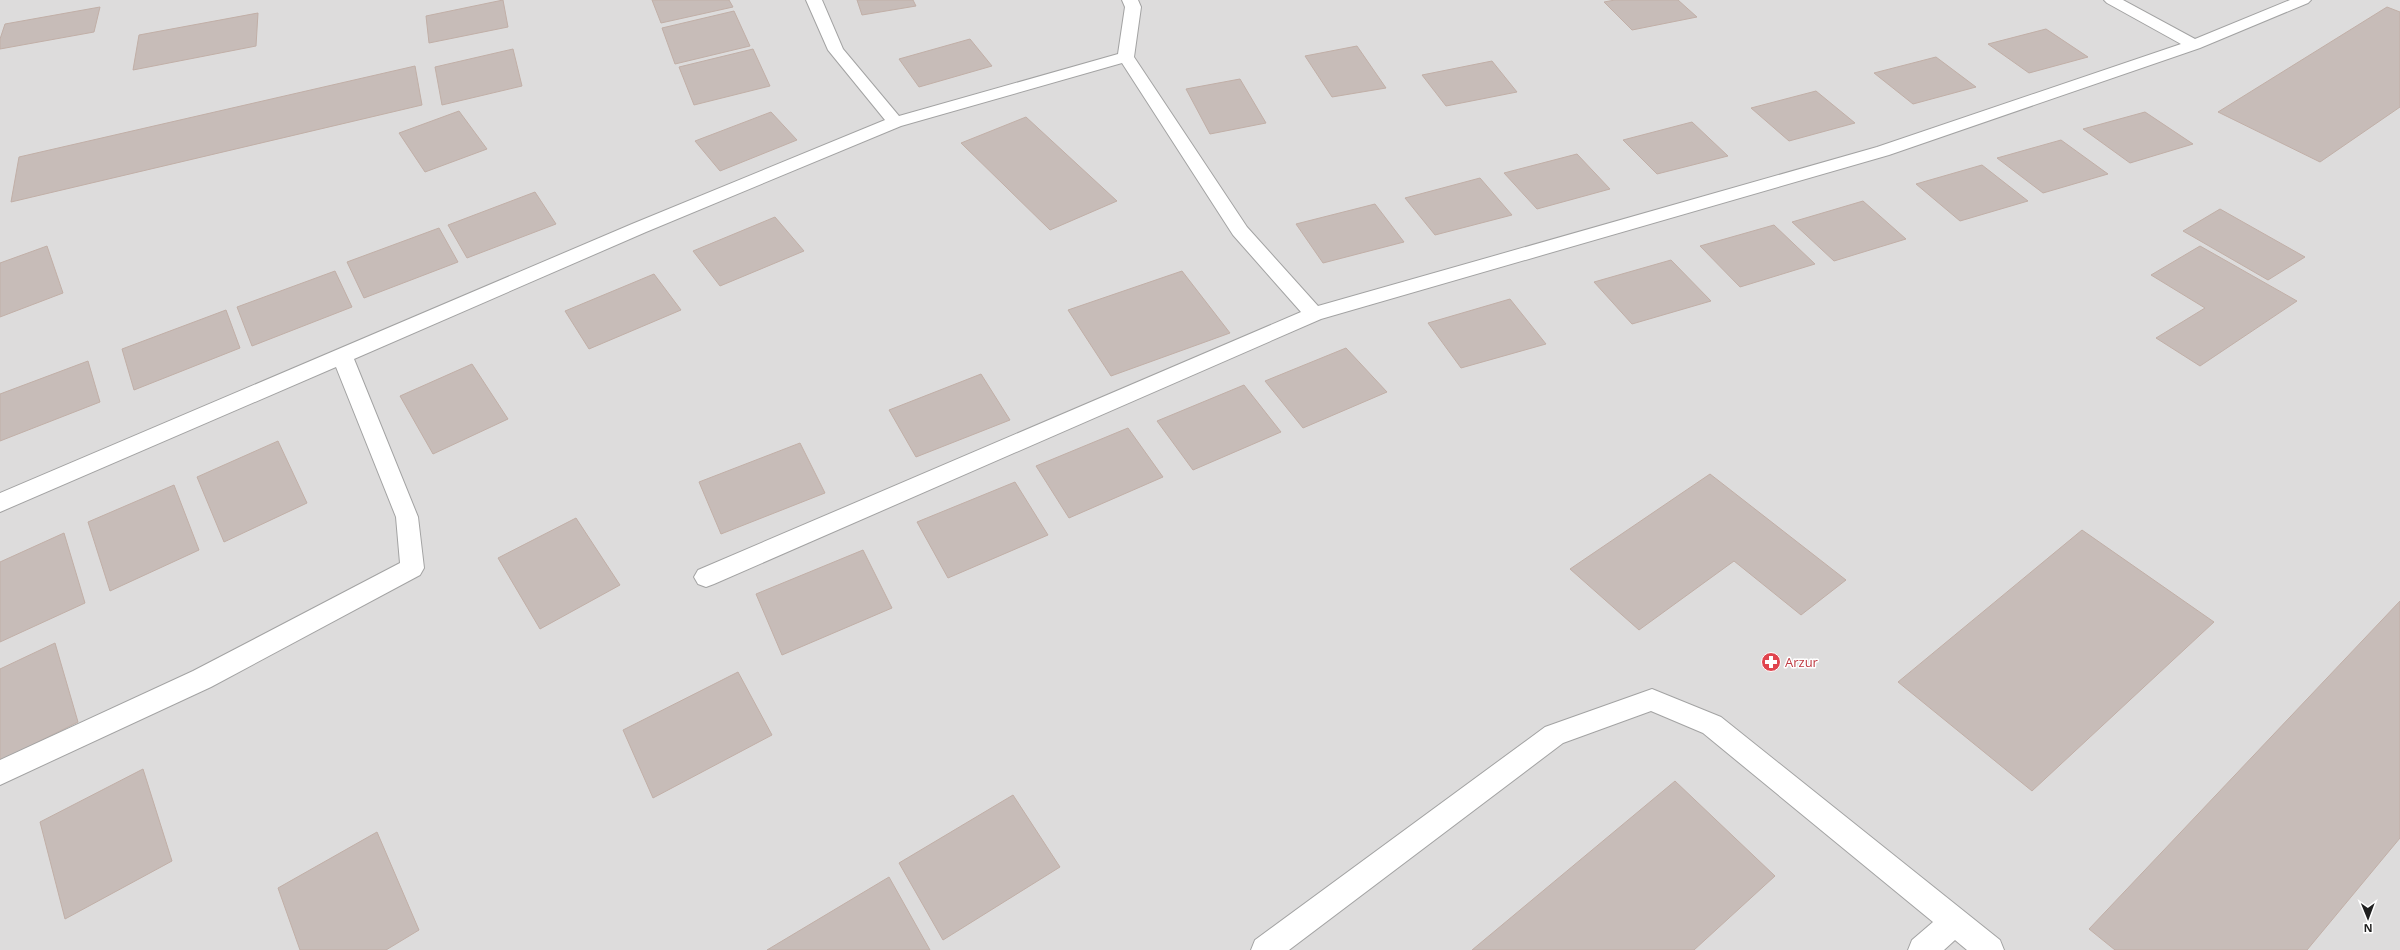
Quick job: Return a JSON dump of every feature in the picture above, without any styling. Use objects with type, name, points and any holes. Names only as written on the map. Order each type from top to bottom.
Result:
[{"type":"street","points":[[814,0],[836,50],[895,122]]},
{"type":"street","points":[[1130,0],[1133,7],[1126,57],[1240,231],[1314,314]]},
{"type":"street","points":[[2112,0],[2194,45]]},
{"type":"street","points":[[706,577],[1314,314],[1883,151],[2194,45],[2303,0]]},
{"type":"street","points":[[0,503],[639,228],[895,122],[1126,57]]},
{"type":"street","points":[[0,773],[202,680],[412,568],[407,517],[342,355]]},
{"type":"street","points":[[1265,950],[1554,735],[1652,700],[1712,725],[1990,950]]},
{"type":"street","points":[[1922,950],[1955,922]]},
{"type":"shaded area","points":[[0,0],[2400,0],[2400,950],[0,950]]},
{"type":"building","points":[[503,0],[508,27],[429,43],[426,16]]},
{"type":"building","points":[[652,0],[729,0],[733,7],[661,23]]},
{"type":"building","points":[[857,0],[913,0],[916,6],[862,15]]},
{"type":"building","points":[[1615,0],[1678,0],[1697,17],[1632,30],[1604,2]]},
{"type":"building","points":[[100,7],[94,32],[0,49],[0,39],[5,24]]},
{"type":"building","points":[[2387,7],[2400,12],[2400,107],[2320,162],[2218,112]]},
{"type":"building","points":[[734,11],[750,46],[675,64],[662,28]]},
{"type":"building","points":[[258,13],[256,46],[133,70],[139,35]]},
{"type":"building","points":[[2046,29],[2088,57],[2029,73],[1988,44]]},
{"type":"building","points":[[970,39],[992,66],[919,87],[899,59]]},
{"type":"building","points":[[1357,46],[1386,88],[1332,97],[1305,56]]},
{"type":"building","points":[[513,49],[522,86],[442,105],[435,67]]},
{"type":"building","points":[[753,49],[770,86],[694,105],[679,67]]},
{"type":"building","points":[[1936,57],[1976,87],[1913,104],[1874,73]]},
{"type":"building","points":[[1492,61],[1517,92],[1446,106],[1422,75]]},
{"type":"building","points":[[415,66],[422,105],[11,202],[19,157]]},
{"type":"building","points":[[1240,79],[1266,123],[1210,134],[1186,89]]},
{"type":"building","points":[[1816,91],[1855,123],[1789,141],[1751,108]]},
{"type":"building","points":[[459,111],[487,149],[425,172],[399,133]]},
{"type":"building","points":[[771,112],[797,140],[720,171],[695,141]]},
{"type":"building","points":[[2145,112],[2193,144],[2130,163],[2083,129]]},
{"type":"building","points":[[1026,117],[1117,201],[1050,230],[961,143]]},
{"type":"building","points":[[1692,122],[1728,156],[1657,174],[1623,140]]},
{"type":"building","points":[[2061,140],[2108,174],[2043,193],[1997,158]]},
{"type":"building","points":[[1577,154],[1610,189],[1537,209],[1504,173]]},
{"type":"building","points":[[1982,165],[2028,201],[1960,221],[1916,184]]},
{"type":"building","points":[[1480,178],[1512,215],[1435,235],[1405,198]]},
{"type":"building","points":[[535,192],[556,224],[467,258],[448,225]]},
{"type":"building","points":[[1863,201],[1906,239],[1834,261],[1792,222]]},
{"type":"building","points":[[1375,204],[1404,242],[1323,263],[1296,224]]},
{"type":"building","points":[[2220,209],[2305,257],[2268,280],[2183,231]]},
{"type":"building","points":[[775,217],[804,251],[720,286],[693,251]]},
{"type":"building","points":[[1774,225],[1815,264],[1740,287],[1700,246]]},
{"type":"building","points":[[439,228],[458,262],[364,298],[347,262]]},
{"type":"building","points":[[47,246],[63,293],[0,317],[0,263]]},
{"type":"building","points":[[2200,246],[2297,301],[2200,366],[2156,338],[2205,308],[2151,275]]},
{"type":"building","points":[[1671,260],[1711,301],[1632,324],[1594,282]]},
{"type":"building","points":[[335,271],[352,307],[252,346],[237,307]]},
{"type":"building","points":[[1182,271],[1230,333],[1111,376],[1068,310]]},
{"type":"building","points":[[654,274],[681,310],[589,349],[565,311]]},
{"type":"building","points":[[1510,299],[1546,344],[1461,368],[1428,323]]},
{"type":"building","points":[[226,310],[240,348],[134,390],[122,349]]},
{"type":"building","points":[[1346,348],[1387,392],[1303,428],[1265,381]]},
{"type":"building","points":[[88,361],[100,402],[0,441],[0,394]]},
{"type":"building","points":[[472,364],[508,419],[433,454],[400,396]]},
{"type":"building","points":[[981,374],[1010,420],[916,457],[889,410]]},
{"type":"building","points":[[1244,385],[1281,432],[1193,470],[1157,421]]},
{"type":"building","points":[[1128,428],[1163,477],[1069,518],[1036,466]]},
{"type":"building","points":[[278,441],[307,503],[224,542],[197,477]]},
{"type":"building","points":[[800,443],[825,493],[721,534],[699,482]]},
{"type":"building","points":[[1710,474],[1846,580],[1801,615],[1734,561],[1639,630],[1570,569]]},
{"type":"building","points":[[1015,482],[1048,535],[948,578],[917,522]]},
{"type":"building","points":[[174,485],[199,550],[110,591],[88,522]]},
{"type":"building","points":[[576,518],[620,585],[540,629],[498,558]]},
{"type":"building","points":[[2082,530],[2214,622],[2032,791],[1898,682]]},
{"type":"building","points":[[64,533],[85,603],[0,642],[0,562]]},
{"type":"building","points":[[863,550],[892,608],[782,655],[756,594]]},
{"type":"building","points":[[2400,601],[2400,838],[2307,950],[2115,950],[2089,929]]},
{"type":"building","points":[[55,643],[78,722],[0,761],[0,669]]},
{"type":"building","points":[[738,672],[772,735],[653,798],[623,730]]},
{"type":"building","points":[[143,769],[172,861],[65,919],[40,822]]},
{"type":"building","points":[[1675,781],[1775,876],[1694,950],[1472,950]]},
{"type":"building","points":[[1013,795],[1060,867],[943,940],[899,863]]},
{"type":"building","points":[[377,832],[419,930],[386,950],[300,950],[278,888]]},
{"type":"building","points":[[889,877],[930,950],[767,950]]},
{"type":"place","name":"Arzur","points":[[1771,662]]}]
